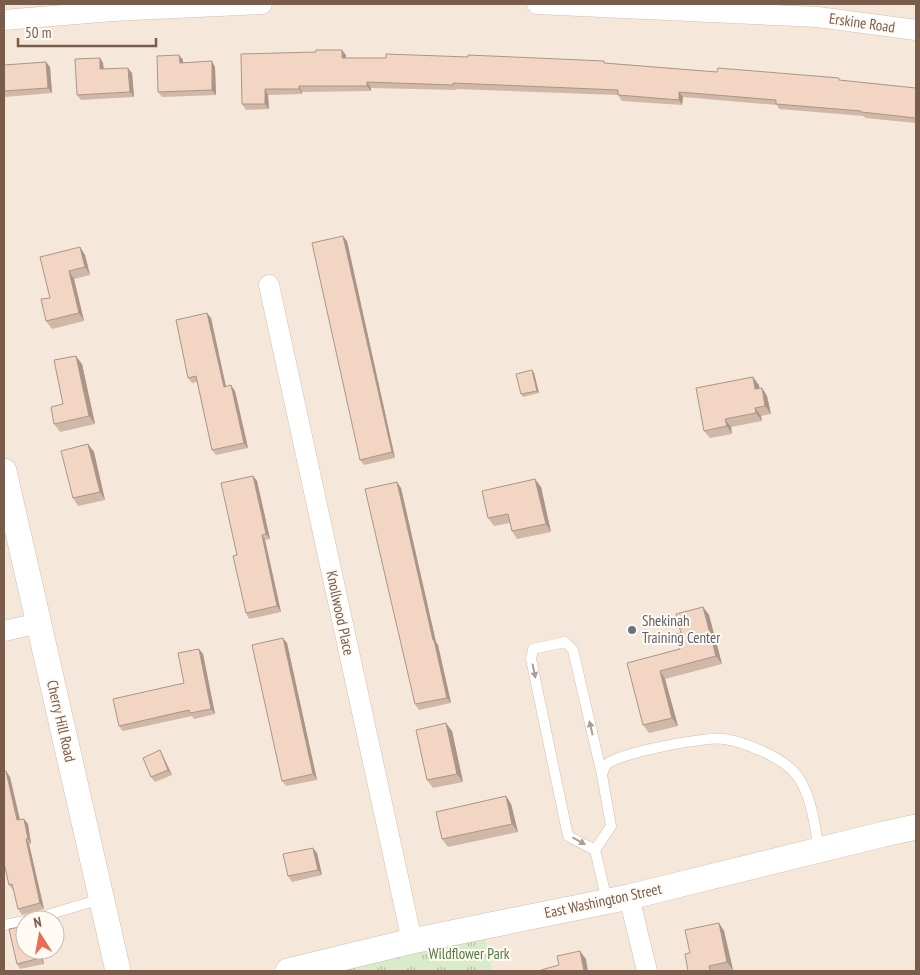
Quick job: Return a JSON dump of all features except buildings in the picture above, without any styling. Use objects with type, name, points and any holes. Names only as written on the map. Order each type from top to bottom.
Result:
[{"type":"street","points":[[4,20],[112,11],[262,4]]},
{"type":"street","name":"Erskine Road","points":[[537,4],[818,17],[916,30]]},
{"type":"street","name":"Knollwood Place","points":[[269,286],[412,941]]},
{"type":"street","name":"Cherry Hill Road","points":[[4,471],[118,971]]},
{"type":"street","points":[[4,631],[39,623]]},
{"type":"street","name":"East Washington Street","points":[[288,971],[412,941],[618,899],[916,827]]},
{"type":"street","points":[[618,899],[647,971]]},
{"type":"lane","points":[[595,850],[611,826],[602,775],[573,650],[565,642],[533,649],[531,659],[568,836],[595,850],[618,899]]},
{"type":"lane","points":[[602,775],[606,765],[619,757],[694,740],[723,738],[748,746],[774,756],[796,774],[805,791],[815,824],[819,850]]},
{"type":"lane","points":[[63,910],[102,898]]},
{"type":"shaded area","points":[[4,4],[916,4],[916,971],[493,971],[481,921],[266,971],[4,971]]},
{"type":"green space","name":"Wildflower Park","points":[[484,933],[493,971],[316,971]]},
{"type":"place","name":"Shekinah Training Center","points":[[632,630]]}]
